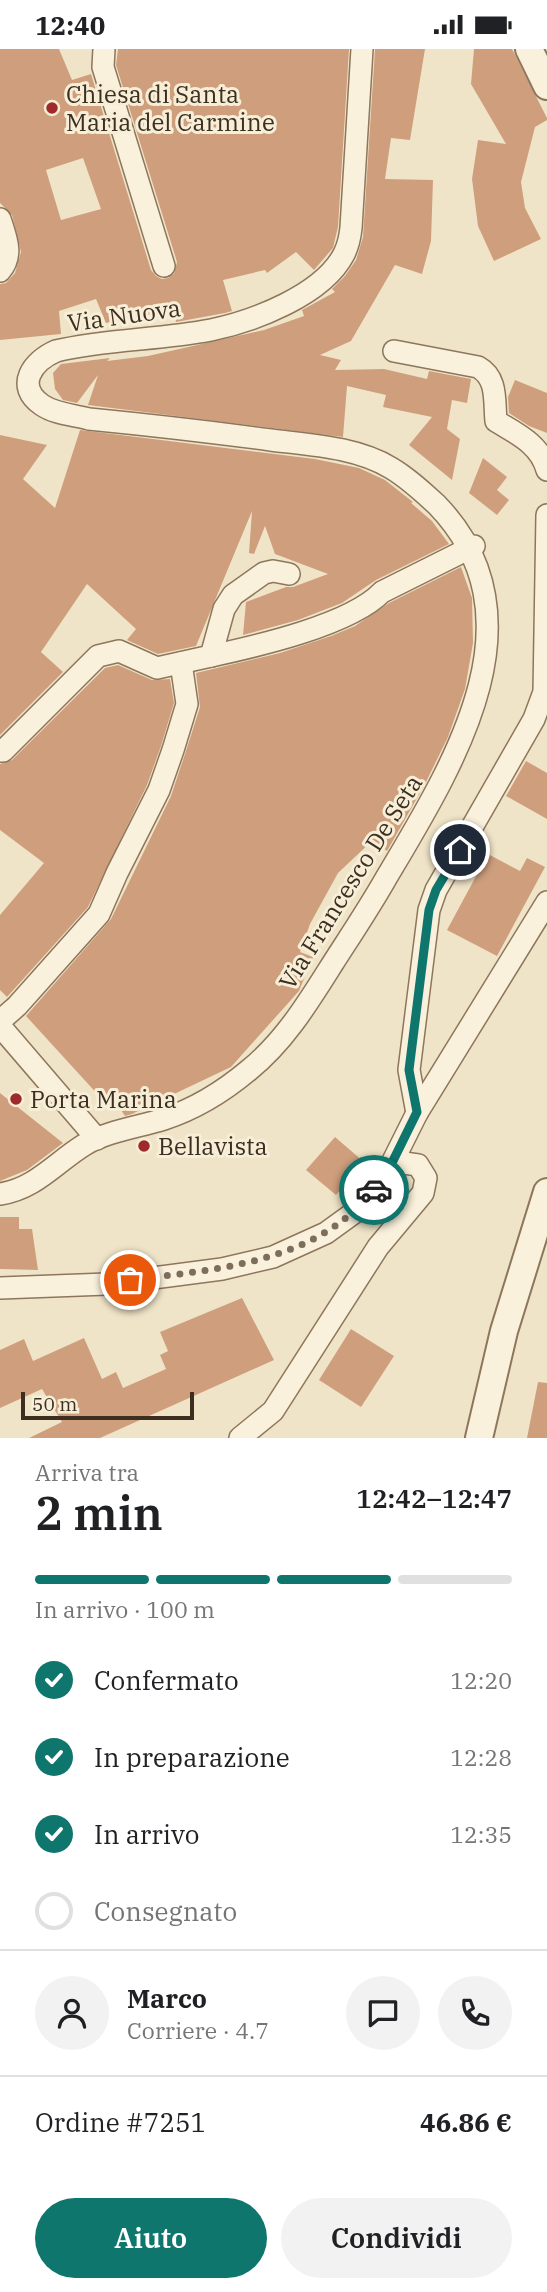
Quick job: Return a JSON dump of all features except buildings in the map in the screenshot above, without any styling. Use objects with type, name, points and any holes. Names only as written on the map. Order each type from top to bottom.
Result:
[{"type":"street","points":[[104,49],[103,67],[164,266]]},
{"type":"street","name":"Via Nuova","points":[[362,49],[351,228],[345,253],[326,277],[316,286],[277,308],[212,330],[56,351],[31,368],[31,392],[39,403],[57,412],[89,419],[309,445],[371,458],[392,468],[425,495],[449,516],[474,547]]},
{"type":"street","points":[[529,49],[547,86]]},
{"type":"street","points":[[0,219],[9,248],[6,262],[0,271]]},
{"type":"street","points":[[394,351],[478,367],[485,371],[493,383],[496,421],[530,442],[538,450],[547,470]]},
{"type":"street","points":[[417,1112],[409,1070],[429,910],[436,890],[534,719],[544,692],[547,515]]},
{"type":"street","points":[[0,751],[98,656],[119,651],[157,668],[294,635],[370,603],[382,592],[474,547]]},
{"type":"street","name":"Via Francesco De Seta","points":[[0,1194],[25,1187],[43,1177],[97,1139],[168,1118],[223,1090],[274,1047],[311,998],[422,820],[454,761],[489,680],[494,642],[492,591],[474,547]]},
{"type":"street","points":[[211,656],[224,609],[233,595],[264,573],[273,571],[289,574]]},
{"type":"street","points":[[97,1139],[0,1023],[99,914],[159,790],[173,750],[187,704],[181,663]]},
{"type":"street","points":[[386,1175],[417,1112],[547,902]]},
{"type":"street","points":[[0,1288],[107,1283],[222,1269],[273,1257],[326,1233],[355,1212],[395,1167],[411,1163],[418,1165],[423,1171],[426,1187],[423,1193],[378,1247],[272,1411],[240,1438]]},
{"type":"street","points":[[479,1438],[505,1331],[547,1192]]},
{"type":"way so far","points":[[130,1280],[222,1269],[273,1257],[326,1233],[355,1212],[374,1190]]},
{"type":"place","name":"Chiesa di Santa Maria del Carmine","points":[[52,108]]},
{"type":"place","name":"Porta Marina","points":[[16,1099]]},
{"type":"place","name":"Bellavista","points":[[144,1146]]},
{"type":"route","points":[[374,1190],[386,1175],[417,1112],[409,1070],[429,910],[436,890],[460,850]]}]
